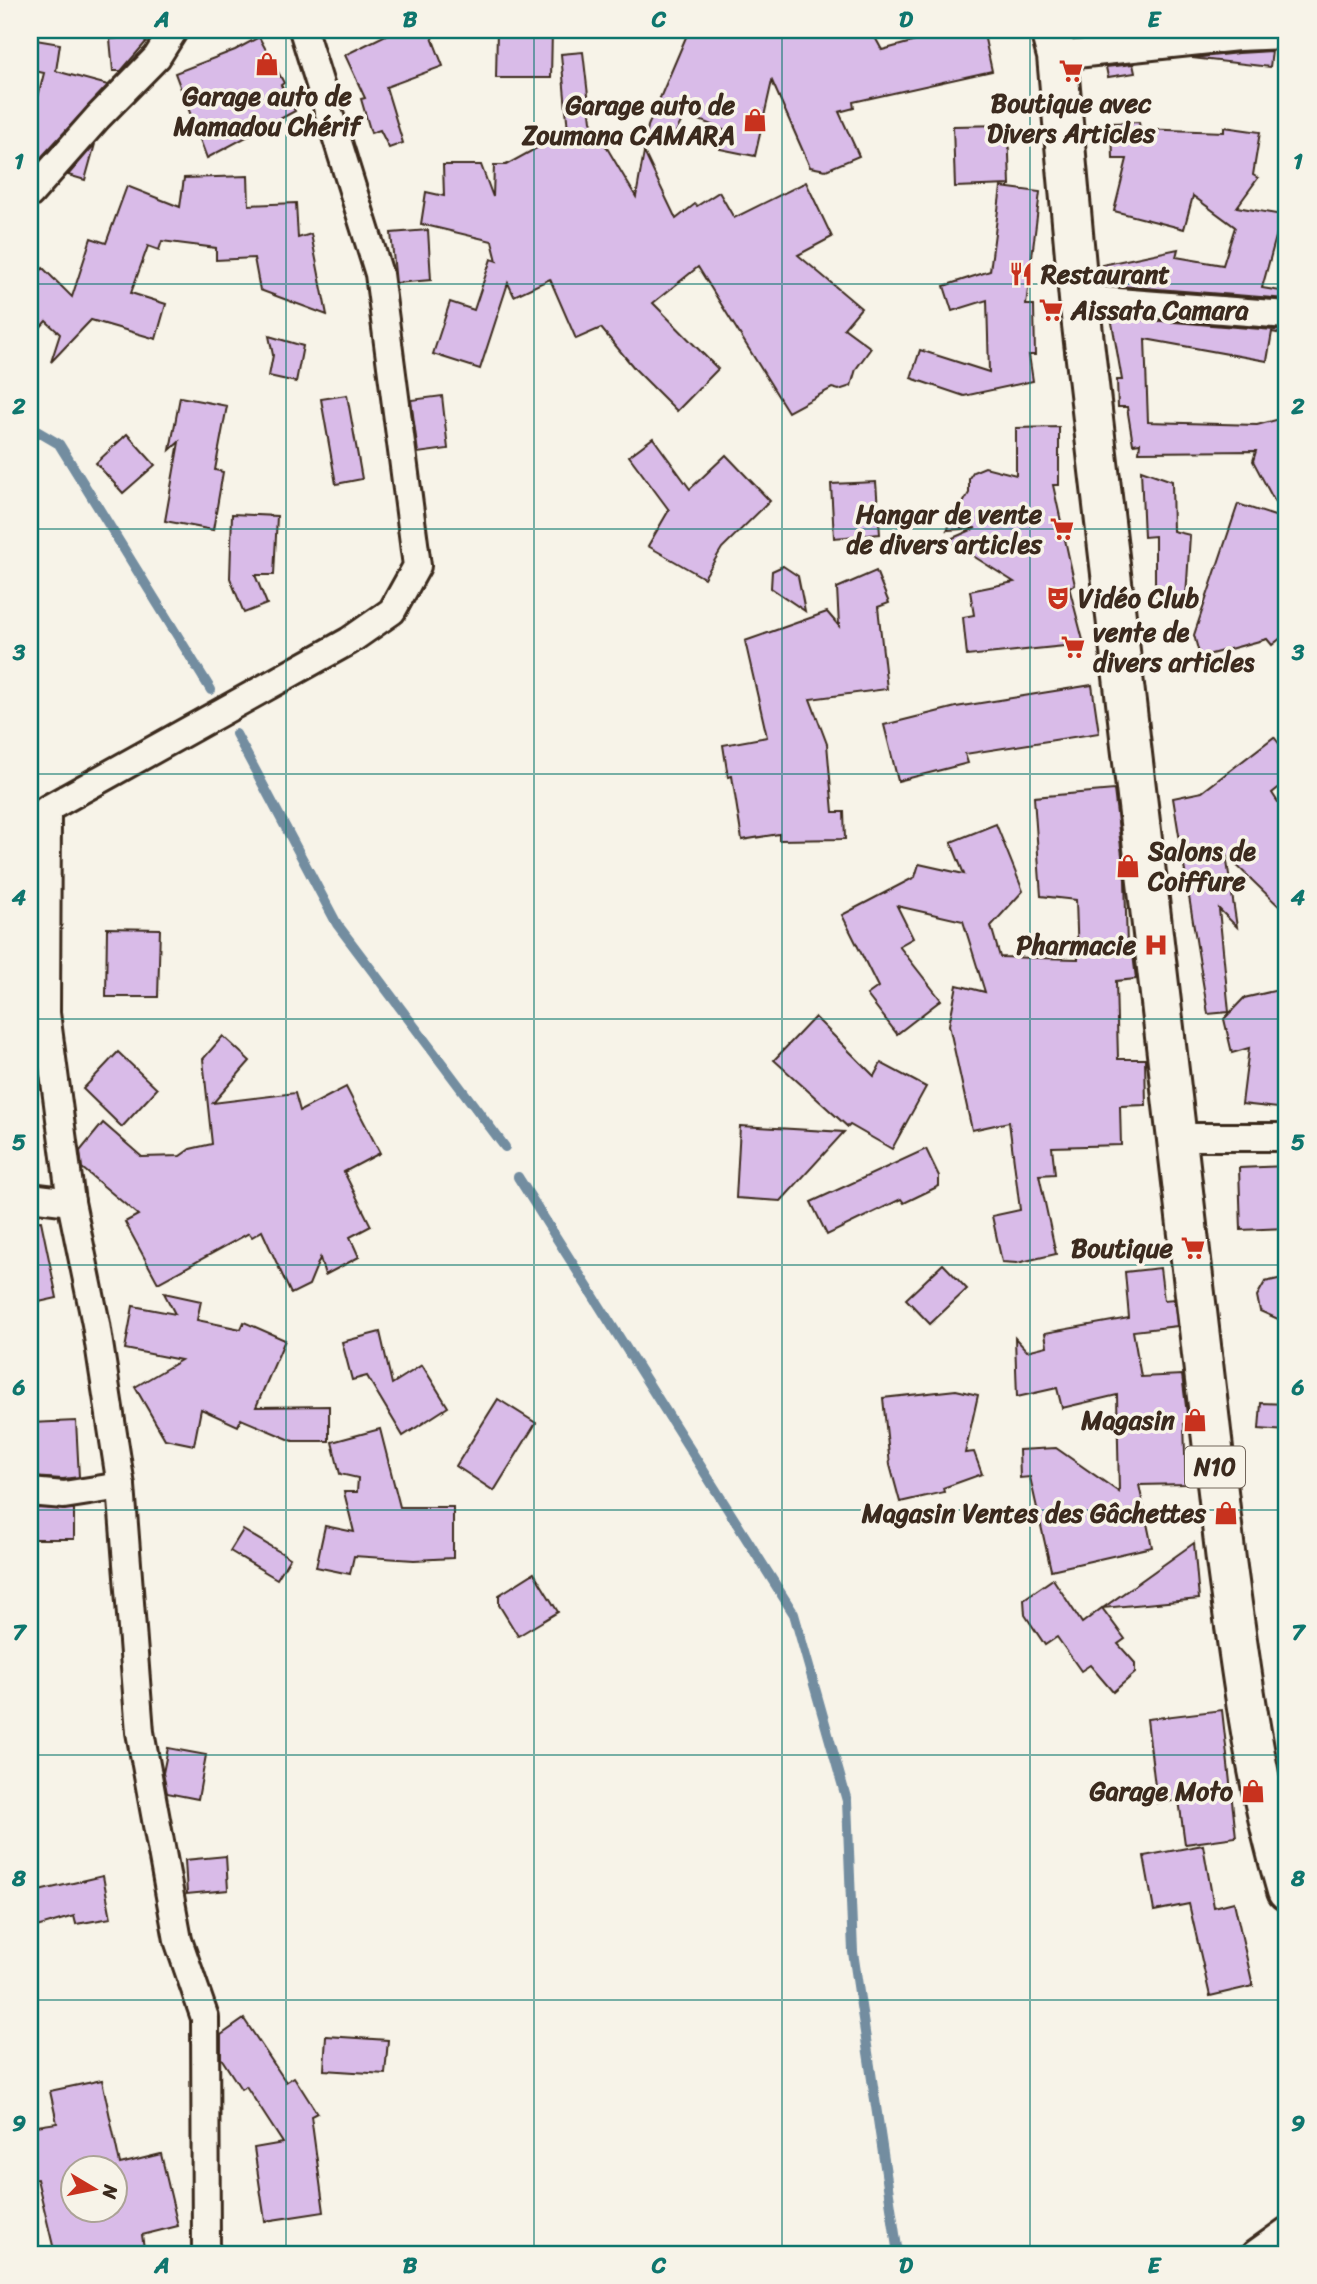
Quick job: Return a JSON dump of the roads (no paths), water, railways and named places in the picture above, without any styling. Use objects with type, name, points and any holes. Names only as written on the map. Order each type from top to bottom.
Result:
[{"type":"main road","name":"N10","points":[[1053,43],[1079,299],[1175,1137],[1250,1742],[1265,1815],[1287,1891]]},
{"type":"street","points":[[30,194],[98,117],[157,57],[174,30]]},
{"type":"street","points":[[206,2254],[205,2018],[178,1940],[141,1732],[121,1486],[96,1324],[71,1202],[46,1013],[44,888],[47,809],[349,641],[392,611],[416,566],[379,274],[303,30]]},
{"type":"street","points":[[1053,43],[1287,36]]},
{"type":"street","points":[[1079,299],[1287,315]]},
{"type":"street","points":[[1175,1137],[1287,1137]]},
{"type":"street","points":[[30,1197],[71,1202]]},
{"type":"street","points":[[30,1492],[64,1495],[121,1486]]},
{"type":"street","points":[[1255,2254],[1287,2231]]},
{"type":"waterway","points":[[30,427],[59,444],[211,690]]},
{"type":"waterway","points":[[236,734],[337,924],[505,1147]]},
{"type":"waterway","points":[[518,1177],[794,1614],[847,1801],[853,1952],[898,2254]]},
{"type":"place","name":"Garage auto de Mamadou Chérif","points":[[267,64]]},
{"type":"place","name":"Boutique avec Divers Articles","points":[[1071,71]]},
{"type":"place","name":"Garage auto de Zoumana CAMARA","points":[[755,120]]},
{"type":"place","name":"Restaurant","points":[[1021,274]]},
{"type":"place","name":"Aissata Camara","points":[[1051,310]]},
{"type":"place","name":"Hangar de vente de divers articles","points":[[1062,529]]},
{"type":"place","name":"Vidéo Club","points":[[1058,598]]},
{"type":"place","name":"vente de divers articles","points":[[1073,647]]},
{"type":"place","name":"Salons de Coiffure","points":[[1128,866]]},
{"type":"place","name":"Pharmacie","points":[[1156,945]]},
{"type":"place","name":"Boutique","points":[[1193,1248]]},
{"type":"place","name":"Magasin","points":[[1195,1420]]},
{"type":"place","name":"Magasin Ventes des Gâchettes","points":[[1226,1513]]},
{"type":"place","name":"Garage Moto","points":[[1253,1791]]}]
